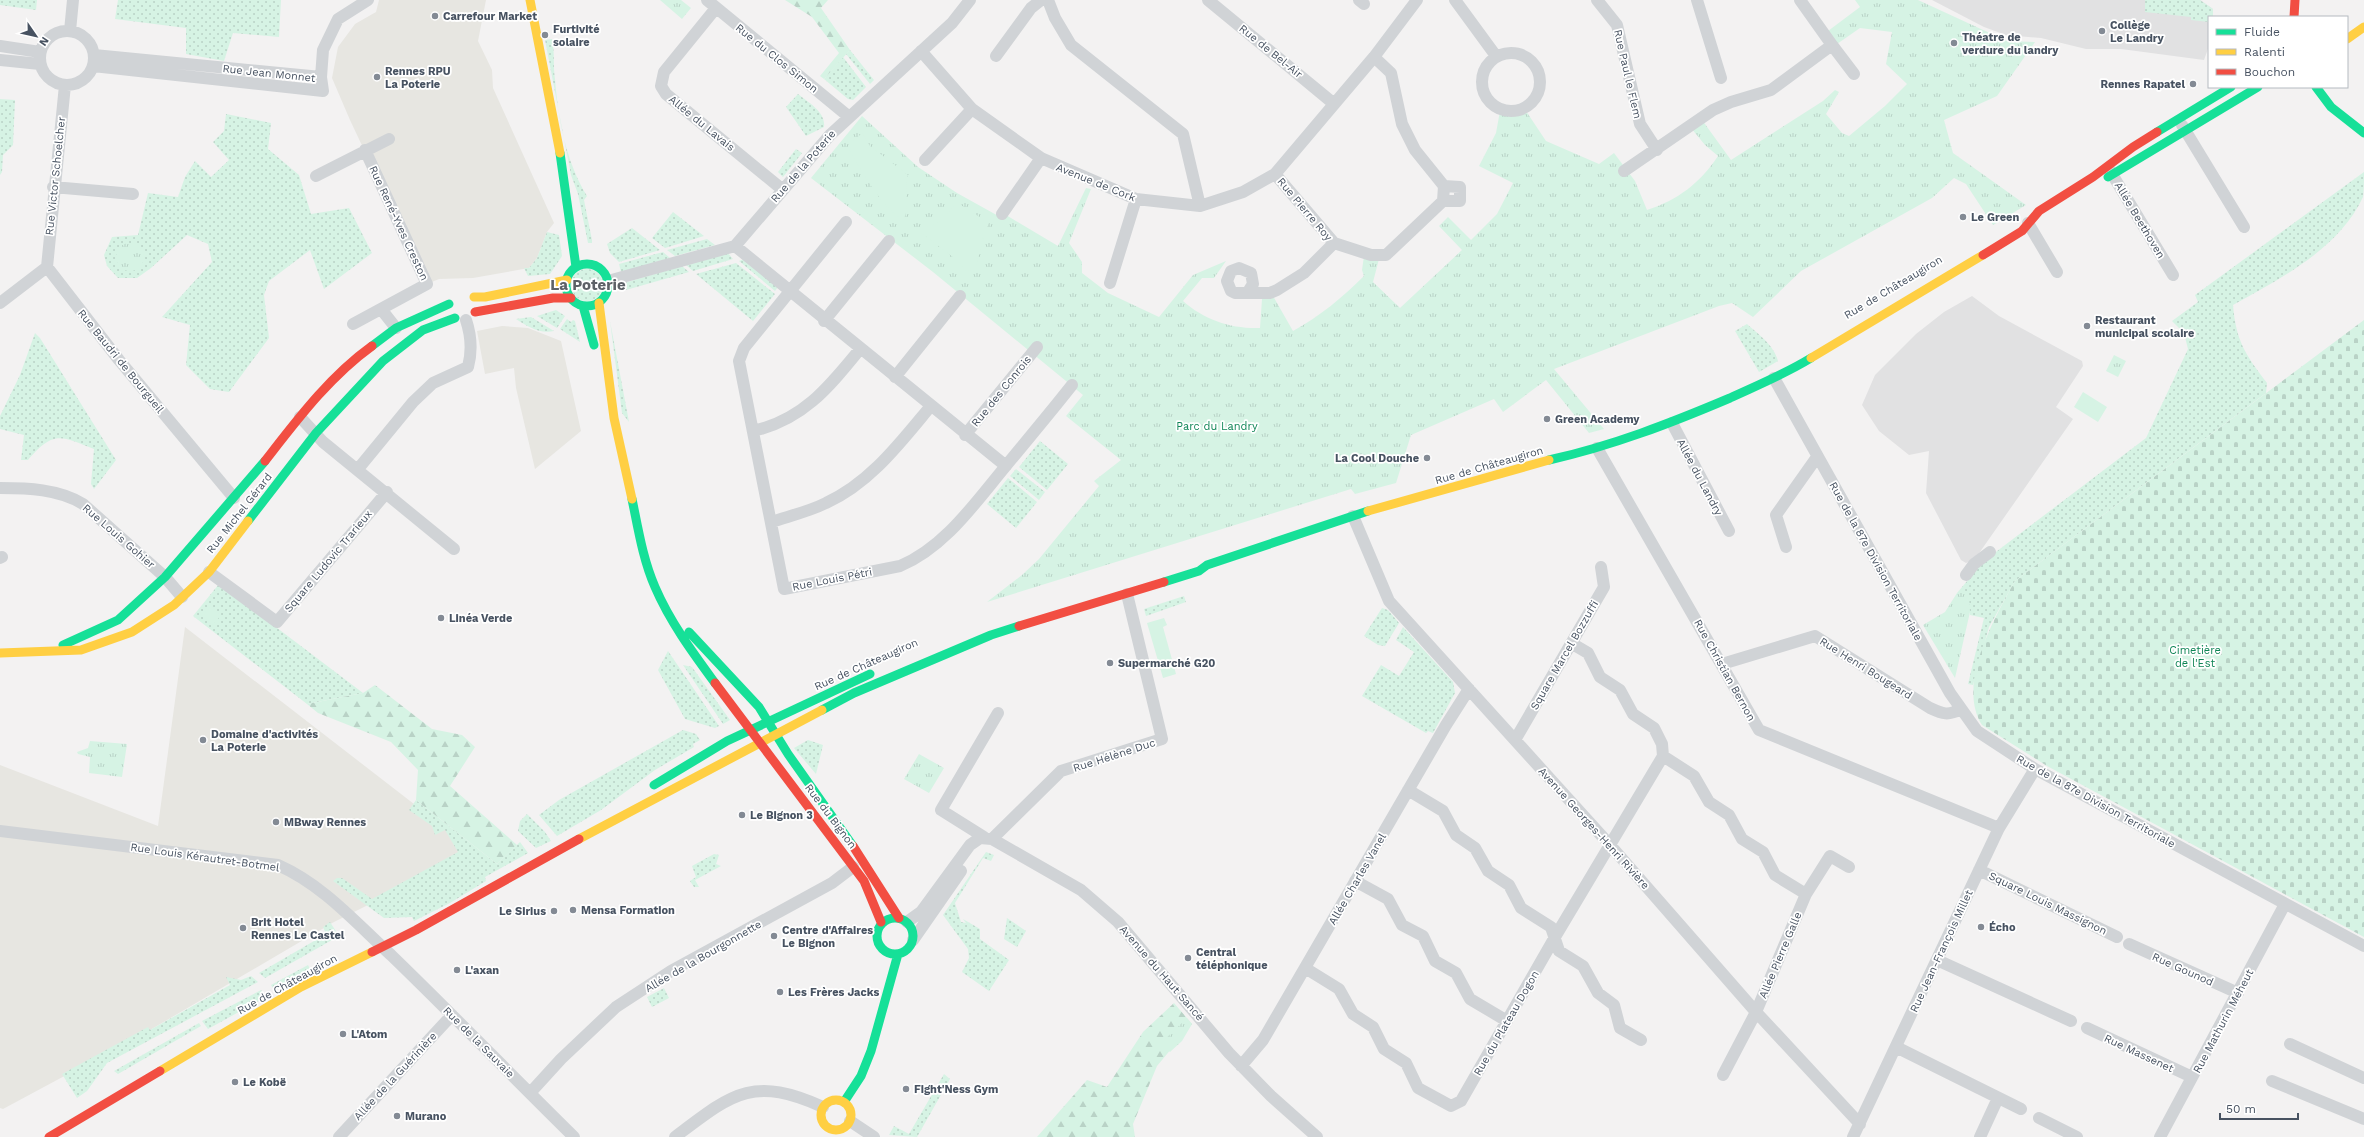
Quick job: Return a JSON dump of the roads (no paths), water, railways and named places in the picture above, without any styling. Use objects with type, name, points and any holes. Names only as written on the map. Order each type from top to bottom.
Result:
[{"type":"main road","points":[[530,0],[562,165],[564,198],[576,267]]},
{"type":"main road","points":[[2294,16],[2295,0]]},
{"type":"main road","points":[[2348,30],[2364,23]]},
{"type":"main road","points":[[2348,38],[2364,27]]},
{"type":"main road","name":"Rue de Châteaugiron","points":[[2110,170],[2133,147],[2229,88]]},
{"type":"main road","name":"Rue de Châteaugiron","points":[[49,1137],[301,987],[382,947],[563,847],[854,693],[972,642],[1200,571],[1207,565],[1353,516],[1525,465],[1597,448],[1672,423],[1774,378],[1818,355],[2022,231],[2028,223],[2041,220],[2110,170],[2186,131],[2256,88]]},
{"type":"main road","points":[[2317,88],[2325,100],[2364,133]]},
{"type":"main road","points":[[562,165],[571,184],[579,219]]},
{"type":"main road","points":[[583,306],[599,303],[606,296],[608,281],[603,271],[589,260],[576,267],[567,280],[567,290],[571,298],[583,306],[614,418],[641,544],[651,577],[665,607]]},
{"type":"main road","points":[[476,312],[477,304],[470,295],[485,297],[567,280]]},
{"type":"main road","points":[[454,296],[449,304],[450,312],[460,319]]},
{"type":"main road","name":"Rue Michel Gérard","points":[[2,653],[81,650],[132,632],[174,605],[209,572],[316,433],[383,361],[423,330],[460,319],[476,312],[553,298],[571,298]]},
{"type":"main road","points":[[599,303],[614,418]]},
{"type":"main road","name":"Rue Michel Gérard","points":[[2,653],[66,644],[118,620],[165,577],[234,498],[315,398],[355,358],[396,328],[449,304]]},
{"type":"main road","name":"Rue de Châteaugiron","points":[[981,628],[1197,564],[1207,565]]},
{"type":"main road","name":"Rue du Bignon","points":[[665,607],[759,707],[775,735],[868,867],[903,920]]},
{"type":"main road","name":"Rue du Bignon","points":[[665,607],[684,641],[853,867],[870,892],[881,922]]},
{"type":"main road","name":"Rue de Châteaugiron","points":[[644,791],[727,741],[877,671]]},
{"type":"main road","name":"Rue de Châteaugiron","points":[[563,847],[631,800]]},
{"type":"main road","points":[[881,948],[887,952],[898,954],[908,949],[913,940],[912,930],[903,920],[892,918],[881,922],[877,935],[881,948],[882,964]]},
{"type":"main road","points":[[844,1102],[861,1076],[880,1019],[898,954]]},
{"type":"main road","points":[[880,1019],[882,977]]},
{"type":"main road","points":[[832,1101],[844,1102],[850,1111],[850,1121],[844,1128],[830,1134],[823,1123],[821,1113],[823,1107],[832,1101]]},
{"type":"street","points":[[70,31],[73,0]]},
{"type":"street","name":"Rue Jean Monnet","points":[[93,61],[321,77],[322,50],[338,19],[368,0]]},
{"type":"street","name":"Rue de la Poterie","points":[[735,246],[848,116],[952,23],[970,0]]},
{"type":"street","points":[[996,56],[1032,8],[1041,0]]},
{"type":"street","points":[[1048,0],[1055,18],[1071,45],[1183,134],[1200,206]]},
{"type":"street","name":"Rue de Bel-Air","points":[[1208,0],[1333,103]]},
{"type":"street","name":"Avenue de Cork","points":[[921,51],[972,109],[1041,158],[1136,199],[1200,206],[1243,192],[1275,174],[1333,103],[1374,58],[1417,0]]},
{"type":"street","points":[[1455,0],[1496,56]]},
{"type":"street","name":"Rue Paul le Flem","points":[[1597,0],[1617,25],[1640,124],[1657,150]]},
{"type":"street","points":[[1697,0],[1721,78]]},
{"type":"street","points":[[1800,0],[1854,74]]},
{"type":"street","name":"Rue du Clos Simon","points":[[711,4],[848,116]]},
{"type":"street","name":"Allée du Lavais","points":[[711,4],[664,72],[661,86],[666,94],[783,190]]},
{"type":"street","points":[[70,31],[82,36],[89,42],[93,61],[86,77],[76,84],[65,85],[55,83],[45,75],[40,58],[45,41],[52,35],[70,31]]},
{"type":"street","points":[[1624,171],[1657,150],[1713,110],[1731,102],[1771,90],[1832,45]]},
{"type":"street","points":[[0,46],[40,58]]},
{"type":"street","points":[[1517,53],[1528,58],[1535,66],[1539,75],[1539,86],[1536,95],[1525,107],[1513,111],[1499,108],[1485,95],[1482,86],[1482,75],[1488,64],[1496,56],[1517,53]]},
{"type":"street","points":[[0,60],[40,58]]},
{"type":"street","points":[[1374,58],[1391,73],[1402,124],[1415,150],[1444,186],[1443,201],[1460,201],[1460,187],[1444,186]]},
{"type":"street","name":"Rue Victor Schoelcher","points":[[47,268],[53,187],[65,85]]},
{"type":"street","points":[[925,160],[972,109]]},
{"type":"street","points":[[2178,119],[2244,227]]},
{"type":"street","points":[[316,176],[389,139]]},
{"type":"street","name":"Rue René-Yves Creston","points":[[353,324],[427,284],[365,150]]},
{"type":"street","points":[[1002,214],[1041,158]]},
{"type":"street","name":"Allée Beethoven","points":[[2110,170],[2173,275]]},
{"type":"street","name":"Rue Pierre Roy","points":[[1275,174],[1334,244],[1371,255],[1386,255],[1443,201]]},
{"type":"street","points":[[53,187],[133,194]]},
{"type":"street","points":[[1110,283],[1136,199]]},
{"type":"street","points":[[790,291],[846,222]]},
{"type":"street","points":[[2028,223],[2057,272]]},
{"type":"street","points":[[824,320],[889,241]]},
{"type":"street","name":"Rue Pierre Roy","points":[[1248,292],[1270,293],[1277,290],[1304,273],[1334,244]]},
{"type":"street","points":[[608,281],[735,246]]},
{"type":"street","name":"Rue des Conrois","points":[[735,246],[965,435],[1006,466]]},
{"type":"street","points":[[0,303],[47,268]]},
{"type":"street","name":"Rue Baudri de Bourgueil","points":[[47,268],[119,360],[234,498]]},
{"type":"street","name":"Rue Louis Pétri","points":[[790,291],[744,348],[739,361],[784,589],[900,566],[914,560],[945,536],[1006,466],[1072,385]]},
{"type":"street","points":[[895,377],[960,296]]},
{"type":"street","points":[[381,309],[396,328]]},
{"type":"street","points":[[358,469],[413,402],[433,383],[468,367],[471,357],[469,329],[460,319]]},
{"type":"street","name":"Rue des Conrois","points":[[965,435],[1037,347]]},
{"type":"street","points":[[753,432],[780,424],[807,408],[828,389],[860,349]]},
{"type":"street","name":"Rue de la 87e Division Territoriale","points":[[1774,378],[1950,693],[1977,731],[2035,769],[2364,946]]},
{"type":"street","points":[[771,522],[826,503],[856,484],[886,458],[930,406]]},
{"type":"street","points":[[300,417],[316,433],[454,549]]},
{"type":"street","name":"Allée du Landry","points":[[1672,423],[1729,531]]},
{"type":"street","name":"Rue Christian Bernon","points":[[1597,448],[1759,730],[1999,828]]},
{"type":"street","points":[[1786,547],[1776,515],[1817,457]]},
{"type":"street","name":"Rue Louis Gohier","points":[[0,488],[21,488],[71,497],[82,504],[165,577],[182,597]]},
{"type":"street","name":"Square Ludovic Trarieux","points":[[209,572],[277,622],[387,492]]},
{"type":"street","name":"Avenue Georges-Henri Rivière","points":[[1353,516],[1389,601],[1610,845],[1756,1012],[1860,1124]]},
{"type":"street","points":[[1966,575],[1974,564],[1990,552]]},
{"type":"street","name":"Square Marcel Bozzuffi","points":[[1515,740],[1604,587],[1601,567]]},
{"type":"street","name":"Rue Hélène Duc","points":[[988,838],[1061,771],[1162,740],[1127,594]]},
{"type":"street","name":"Rue Henri Bougeard","points":[[1722,664],[1815,636],[1930,708],[1943,714],[1951,714],[1961,709]]},
{"type":"street","points":[[1571,643],[1588,653],[1600,678],[1620,690],[1633,714],[1654,728],[1662,744],[1663,756],[1694,776],[1709,802],[1729,815],[1742,839],[1763,852],[1775,875],[1806,894]]},
{"type":"street","name":"Allée Charles Vanel","points":[[1241,1066],[1263,1040],[1408,790],[1469,689]]},
{"type":"street","name":"Avenue du Haut Sancé","points":[[998,713],[941,810],[1081,890],[1118,922],[1241,1066],[1290,1115],[1317,1137]]},
{"type":"street","name":"Rue du Plateau Dogon","points":[[1305,968],[1339,989],[1353,1014],[1373,1027],[1384,1049],[1406,1063],[1418,1088],[1451,1106],[1461,1101],[1555,937],[1663,756]]},
{"type":"street","name":"Rue Jean-François Millet","points":[[1853,1137],[1999,828],[2035,769]]},
{"type":"street","points":[[1408,790],[1443,811],[1456,835],[1475,848],[1488,871],[1509,885],[1521,908],[1551,926],[1559,951],[1583,966],[1598,993],[1614,1005],[1620,1028],[1641,1040]]},
{"type":"street","name":"Rue Louis Kérautret-Botmel","points":[[0,831],[278,865],[300,875],[319,888],[382,947]]},
{"type":"street","points":[[903,920],[921,912],[970,845],[988,838]]},
{"type":"street","points":[[913,940],[988,838]]},
{"type":"street","name":"Allée Pierre Galle","points":[[1723,1075],[1756,1012],[1806,894],[1830,856],[1849,867]]},
{"type":"street","name":"Allée de la Bourgonnette","points":[[530,1093],[561,1059],[616,1007],[671,971],[832,882],[853,867]]},
{"type":"street","name":"Square Louis Massignon","points":[[1979,870],[2117,937]]},
{"type":"street","points":[[1355,881],[1388,899],[1402,925],[1423,936],[1435,961],[1456,973],[1470,999],[1506,1021]]},
{"type":"street","name":"Rue Mathurin Méheut","points":[[2160,1137],[2285,904]]},
{"type":"street","name":"Rue Gounod","points":[[2129,944],[2238,993]]},
{"type":"street","name":"Rue de la Sauvaie","points":[[382,947],[574,1137]]},
{"type":"street","points":[[1937,960],[2071,1021]]},
{"type":"street","name":"Allée de la Guérinière","points":[[339,1137],[452,1015]]},
{"type":"street","name":"Rue Massenet","points":[[2087,1028],[2192,1077]]},
{"type":"street","points":[[2290,1044],[2364,1078]]},
{"type":"street","points":[[1896,1047],[2021,1109]]},
{"type":"street","points":[[2272,1081],[2364,1119]]},
{"type":"street","points":[[674,1137],[711,1110],[740,1095],[767,1090],[796,1096],[823,1107]]},
{"type":"street","points":[[1980,1137],[1998,1098]]},
{"type":"street","points":[[2039,1118],[2077,1137]]},
{"type":"street","points":[[850,1121],[874,1137]]},
{"type":"place","name":"Carrefour Market","points":[[435,16]]},
{"type":"place","name":"Collège Le Landry","points":[[2102,31]]},
{"type":"place","name":"Furtivité solaire","points":[[545,35]]},
{"type":"place","name":"Théatre de verdure du landry","points":[[1954,43]]},
{"type":"place","name":"Rennes RPU La Poterie","points":[[377,77]]},
{"type":"place","name":"Rennes Rapatel","points":[[2193,84]]},
{"type":"place","name":"Le Green","points":[[1963,217]]},
{"type":"place","name":"Restaurant municipal scolaire","points":[[2087,326]]},
{"type":"place","name":"Green Academy","points":[[1547,419]]},
{"type":"place","name":"La Cool Douche","points":[[1427,458]]},
{"type":"place","name":"Linéa Verde","points":[[441,618]]},
{"type":"place","name":"Supermarché G20","points":[[1110,663]]},
{"type":"place","name":"Domaine d'activités La Poterie","points":[[203,740]]},
{"type":"place","name":"Le Bignon 3","points":[[742,815]]},
{"type":"place","name":"MBway Rennes","points":[[276,822]]},
{"type":"place","name":"Mensa Formation","points":[[573,910]]},
{"type":"place","name":"Le Sirius","points":[[554,911]]},
{"type":"place","name":"Écho","points":[[1981,927]]},
{"type":"place","name":"Brit Hotel Rennes Le Castel","points":[[243,928]]},
{"type":"place","name":"Centre d'Affaires Le Bignon","points":[[774,936]]},
{"type":"place","name":"Central téléphonique","points":[[1188,958]]},
{"type":"place","name":"L'axan","points":[[457,970]]},
{"type":"place","name":"Les Frères Jacks","points":[[780,992]]},
{"type":"place","name":"L'Atom","points":[[343,1034]]},
{"type":"place","name":"Le Kobë","points":[[235,1082]]},
{"type":"place","name":"Fight'Ness Gym","points":[[906,1089]]},
{"type":"place","name":"Murano","points":[[397,1116]]},
{"type":"district","name":"La Poterie","points":[[588,285]]},
{"type":"park label","name":"Parc du Landry","points":[[1217,426]]},
{"type":"park label","name":"Cimetière de l'Est","points":[[2195,656]]}]
